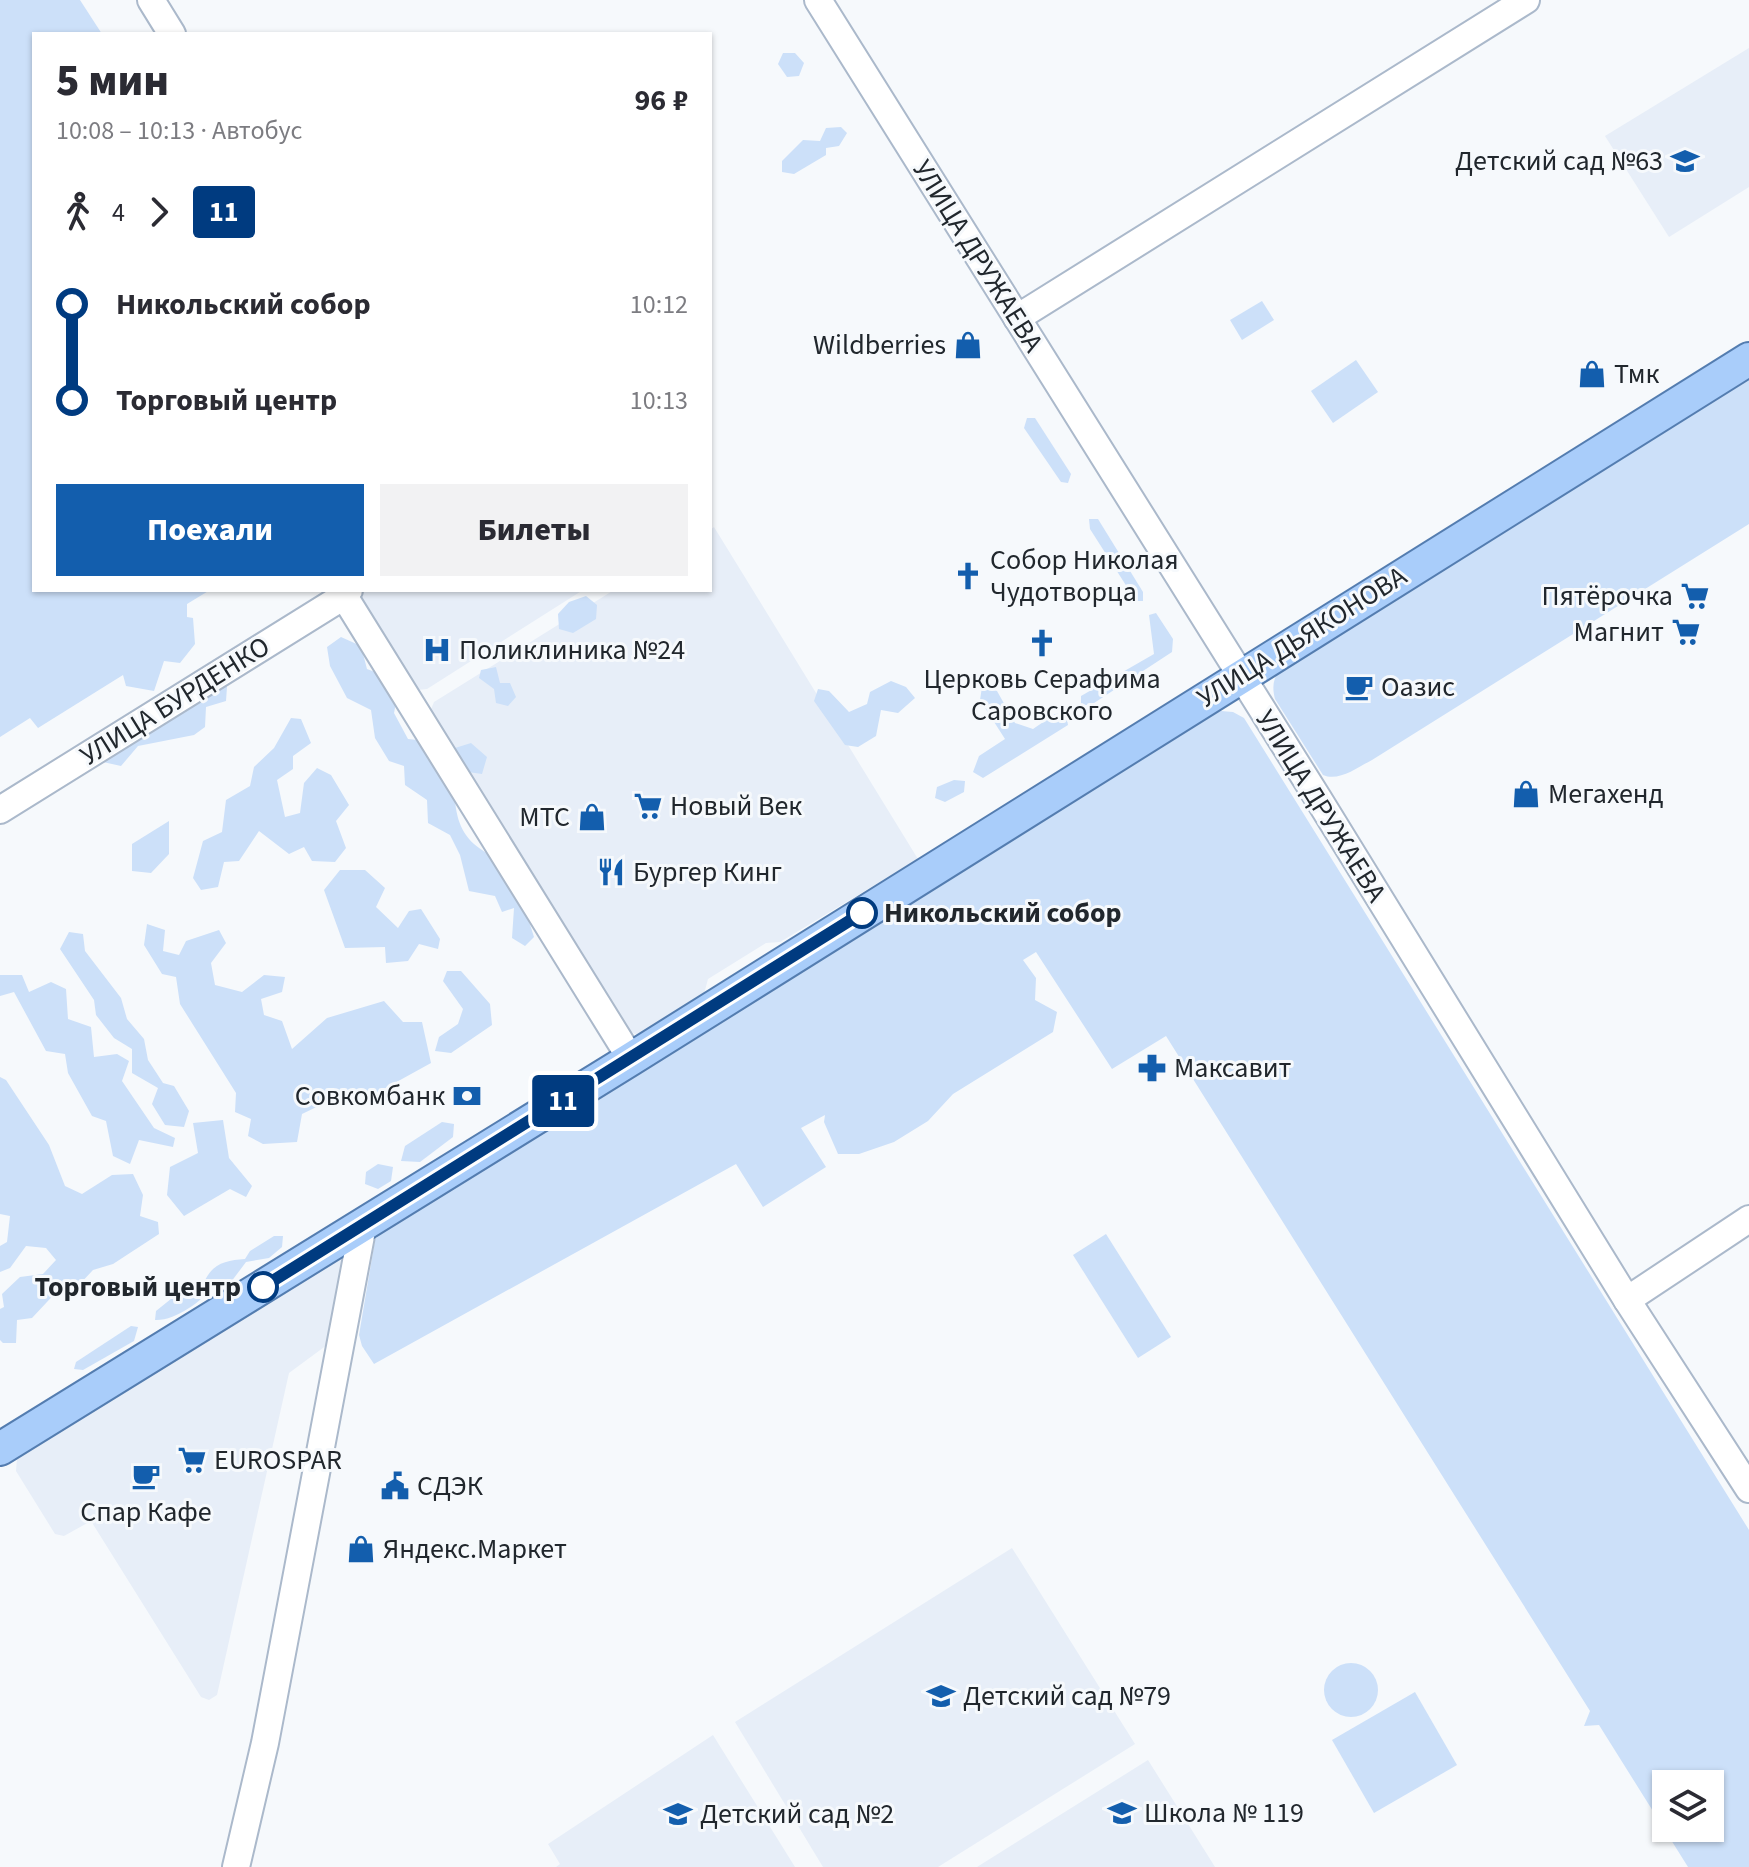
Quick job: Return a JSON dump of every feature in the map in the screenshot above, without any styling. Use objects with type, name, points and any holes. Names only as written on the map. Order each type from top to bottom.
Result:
[{"type":"main road","name":"УЛИЦА ДЬЯКОНОВА","points":[[0,1449],[631,1059],[1749,359]]},
{"type":"street","points":[[151,0],[171,32]]},
{"type":"street","name":"УЛИЦА ДРУЖАЕВА","points":[[818,0],[1627,1300],[1749,1489]]},
{"type":"street","points":[[1017,318],[1526,0]]},
{"type":"street","points":[[346,593],[631,1059]]},
{"type":"street","name":"УЛИЦА БУРДЕНКО","points":[[0,810],[346,593]]},
{"type":"street","points":[[1627,1300],[1749,1219]]},
{"type":"street","points":[[236,1867],[265,1743],[363,1225]]},
{"type":"shaded area","points":[[0,0],[80,0],[101,32],[32,32],[32,592],[207,592],[187,604],[187,617],[193,618],[195,644],[180,663],[164,661],[154,691],[126,686],[123,675],[38,728],[30,718],[0,737]]},
{"type":"shaded area","name":"Детский сад №63","points":[[1749,48],[1749,187],[1669,237],[1605,136]]},
{"type":"shaded area","points":[[783,53],[795,53],[804,63],[799,76],[787,77],[778,64]]},
{"type":"shaded area","points":[[841,127],[847,133],[839,146],[826,148],[826,155],[794,174],[782,172],[782,161],[803,140],[820,141],[826,128]]},
{"type":"shaded area","points":[[1262,301],[1274,320],[1242,340],[1230,320]]},
{"type":"shaded area","points":[[1356,360],[1378,392],[1333,423],[1311,391]]},
{"type":"shaded area","points":[[1749,374],[1749,524],[1372,760],[1342,775],[1323,775],[1275,699],[1274,684],[1279,670]]},
{"type":"shaded area","points":[[1027,418],[1035,418],[1071,474],[1068,483],[1061,482],[1024,428]]},
{"type":"shaded area","points":[[1089,519],[1098,519],[1143,592],[1143,601],[1136,601],[1090,529]]},
{"type":"shaded area","points":[[714,527],[918,859],[780,942],[766,943],[708,979],[704,994],[643,1033],[635,1034],[627,1030],[430,712],[434,702],[611,592],[712,592]]},
{"type":"shaded area","name":"Поликлиника №24","points":[[364,592],[580,592],[427,689],[417,690],[365,617]]},
{"type":"shaded area","points":[[586,596],[597,605],[596,619],[573,633],[559,629],[558,614],[569,602]]},
{"type":"shaded area","points":[[1156,613],[1173,639],[1172,652],[1091,705],[1081,705],[1081,696],[1154,654],[1149,615]]},
{"type":"shaded area","points":[[341,637],[361,646],[367,669],[391,678],[398,692],[394,713],[408,739],[427,741],[427,758],[435,768],[453,766],[455,748],[471,743],[487,757],[482,774],[468,772],[455,779],[457,814],[463,830],[474,844],[502,863],[516,881],[512,895],[526,912],[534,937],[525,946],[512,938],[514,908],[502,912],[495,896],[469,891],[460,855],[450,835],[428,823],[427,800],[405,785],[404,766],[389,761],[375,738],[371,710],[347,698],[330,666],[327,647]]},
{"type":"shaded area","points":[[496,667],[500,683],[510,683],[516,697],[508,706],[496,703],[494,689],[479,678],[481,670]]},
{"type":"shaded area","points":[[213,681],[227,687],[226,701],[206,707],[205,727],[194,735],[138,746],[121,766],[103,762],[116,742],[141,738],[149,720]]},
{"type":"shaded area","points":[[891,681],[906,687],[915,698],[898,713],[881,710],[876,736],[858,747],[845,745],[814,701],[818,689],[829,691],[849,712],[867,704],[870,692]]},
{"type":"shaded area","points":[[982,687],[997,691],[1015,723],[1033,729],[1055,714],[1066,713],[1068,725],[983,778],[973,772],[979,756],[1005,739],[980,700]]},
{"type":"shaded area","points":[[1221,711],[1233,712],[1244,718],[1749,1530],[1749,1867],[1688,1867],[1672,1842],[1724,1842],[1724,1770],[1652,1770],[1652,1810],[1599,1725],[1584,1726],[1590,1711],[1166,1036],[1112,1069],[1036,952],[1023,960],[1036,978],[1035,1000],[1057,1012],[1053,1032],[953,1094],[928,1121],[894,1142],[859,1154],[838,1154],[824,1122],[825,1115],[801,1128],[826,1167],[763,1207],[736,1164],[374,1364],[359,1335],[375,1240],[379,1233],[1208,715]]},
{"type":"shaded area","points":[[291,718],[301,719],[311,743],[293,756],[293,769],[277,780],[285,817],[300,813],[304,783],[317,768],[331,775],[349,805],[336,821],[346,848],[335,862],[312,861],[304,847],[289,854],[259,831],[239,861],[224,862],[218,887],[201,890],[193,878],[203,841],[222,832],[226,800],[250,786],[254,767],[274,748]]},
{"type":"shaded area","points":[[954,780],[965,781],[964,792],[945,802],[935,798],[937,787]]},
{"type":"shaded area","points":[[169,821],[169,854],[151,873],[132,871],[132,844]]},
{"type":"shaded area","points":[[340,870],[365,870],[385,888],[376,907],[398,928],[409,911],[421,909],[440,939],[438,949],[419,944],[408,961],[386,963],[385,947],[345,948],[324,890]]},
{"type":"shaded area","points":[[147,924],[165,930],[163,951],[179,955],[186,941],[219,930],[226,943],[211,963],[215,985],[242,992],[264,975],[285,977],[282,992],[261,999],[264,1015],[282,1021],[292,1049],[327,1018],[384,1001],[403,1022],[422,1022],[431,1063],[373,1095],[354,1089],[302,1114],[297,1142],[263,1144],[248,1136],[251,1119],[235,1112],[236,1093],[180,1004],[176,977],[162,974],[144,945]]},
{"type":"shaded area","points":[[69,932],[83,934],[85,951],[121,998],[127,1019],[144,1039],[148,1060],[163,1083],[174,1086],[189,1111],[184,1127],[165,1125],[152,1104],[158,1088],[132,1073],[132,1049],[114,1038],[96,1015],[94,1000],[60,949]]},
{"type":"shaded area","points":[[447,971],[461,971],[490,1004],[492,1025],[451,1053],[435,1051],[439,1037],[458,1024],[463,1009],[443,981]]},
{"type":"shaded area","points":[[0,975],[22,975],[29,992],[51,982],[66,989],[68,1019],[91,1027],[94,1057],[117,1054],[129,1061],[122,1081],[154,1128],[175,1138],[173,1147],[139,1140],[130,1164],[113,1156],[106,1121],[92,1116],[68,1073],[65,1054],[46,1051],[14,992],[0,996]]},
{"type":"shaded area","points":[[0,1077],[6,1080],[49,1145],[65,1186],[82,1194],[112,1175],[133,1174],[143,1195],[140,1216],[158,1222],[159,1234],[113,1264],[93,1270],[77,1287],[61,1287],[32,1318],[17,1320],[16,1343],[0,1340],[0,1309],[4,1307],[2,1294],[20,1277],[43,1274],[56,1260],[46,1248],[26,1246],[10,1268],[0,1272],[0,1246],[7,1242],[10,1216],[0,1214]]},
{"type":"shaded area","points":[[223,1120],[229,1158],[252,1186],[246,1197],[230,1189],[184,1216],[167,1195],[170,1167],[198,1153],[193,1123]]},
{"type":"shaded area","points":[[442,1122],[454,1124],[453,1137],[420,1162],[401,1161],[405,1146]]},
{"type":"shaded area","points":[[378,1164],[393,1167],[391,1181],[378,1189],[365,1184],[366,1172]]},
{"type":"shaded area","points":[[1106,1234],[1171,1337],[1138,1358],[1073,1255]]},
{"type":"shaded area","points":[[274,1236],[283,1236],[282,1247],[269,1258],[246,1262],[228,1286],[214,1285],[188,1309],[155,1320],[156,1311],[192,1282],[204,1283],[215,1267],[245,1259],[250,1251]]},
{"type":"shaded area","points":[[340,1259],[346,1264],[331,1342],[289,1373],[217,1695],[209,1700],[201,1697],[91,1521],[64,1536],[55,1534],[16,1471],[17,1458],[312,1273]]},
{"type":"shaded area","points":[[131,1326],[138,1327],[134,1341],[83,1370],[74,1369],[76,1362]]},
{"type":"shaded area","name":"Детский сад №79","points":[[1012,1548],[1135,1744],[938,1867],[823,1867],[735,1722]]},
{"type":"shaded area","points":[[1351,1663],[1370,1671],[1378,1690],[1370,1709],[1351,1717],[1332,1709],[1324,1690],[1332,1671]]},
{"type":"shaded area","points":[[1415,1692],[1457,1765],[1374,1813],[1332,1740]]},
{"type":"shaded area","name":"Детский сад №2","points":[[713,1735],[795,1867],[556,1867],[560,1864],[548,1844]]},
{"type":"shaded area","name":"Школа № 119","points":[[1148,1760],[1215,1867],[977,1867]]},
{"type":"bus line","name":"11","points":[[263,1287],[862,913]]},
{"type":"place","name":"Детский сад №63","points":[[1685,161]]},
{"type":"place","name":"Wildberries","points":[[968,345]]},
{"type":"place","name":"Тмк","points":[[1592,374]]},
{"type":"place","name":"Собор Николая Чудотворца","points":[[968,576]]},
{"type":"place","name":"Пятёрочка","points":[[1695,596]]},
{"type":"place","name":"Магнит","points":[[1686,632]]},
{"type":"place","name":"Церковь Серафима Саровского","points":[[1042,643]]},
{"type":"place","name":"Поликлиника №24","points":[[437,650]]},
{"type":"place","name":"Оазис","points":[[1359,687]]},
{"type":"place","name":"Мегахенд","points":[[1526,794]]},
{"type":"place","name":"Новый Век","points":[[648,806]]},
{"type":"place","name":"МТС","points":[[592,817]]},
{"type":"place","name":"Бургер Кинг","points":[[611,872]]},
{"type":"place","name":"Никольский собор","points":[[862,913]]},
{"type":"place","name":"Максавит","points":[[1152,1068]]},
{"type":"place","name":"Совкомбанк","points":[[467,1096]]},
{"type":"place","name":"Торговый центр","points":[[263,1287]]},
{"type":"place","name":"EUROSPAR","points":[[192,1460]]},
{"type":"place","name":"Спар Кафе","points":[[146,1476]]},
{"type":"place","name":"СДЭК","points":[[395,1486]]},
{"type":"place","name":"Яндекс.Маркет","points":[[361,1549]]},
{"type":"place","name":"Детский сад №79","points":[[941,1696]]},
{"type":"place","name":"Школа № 119","points":[[1122,1813]]},
{"type":"place","name":"Детский сад №2","points":[[678,1814]]}]
